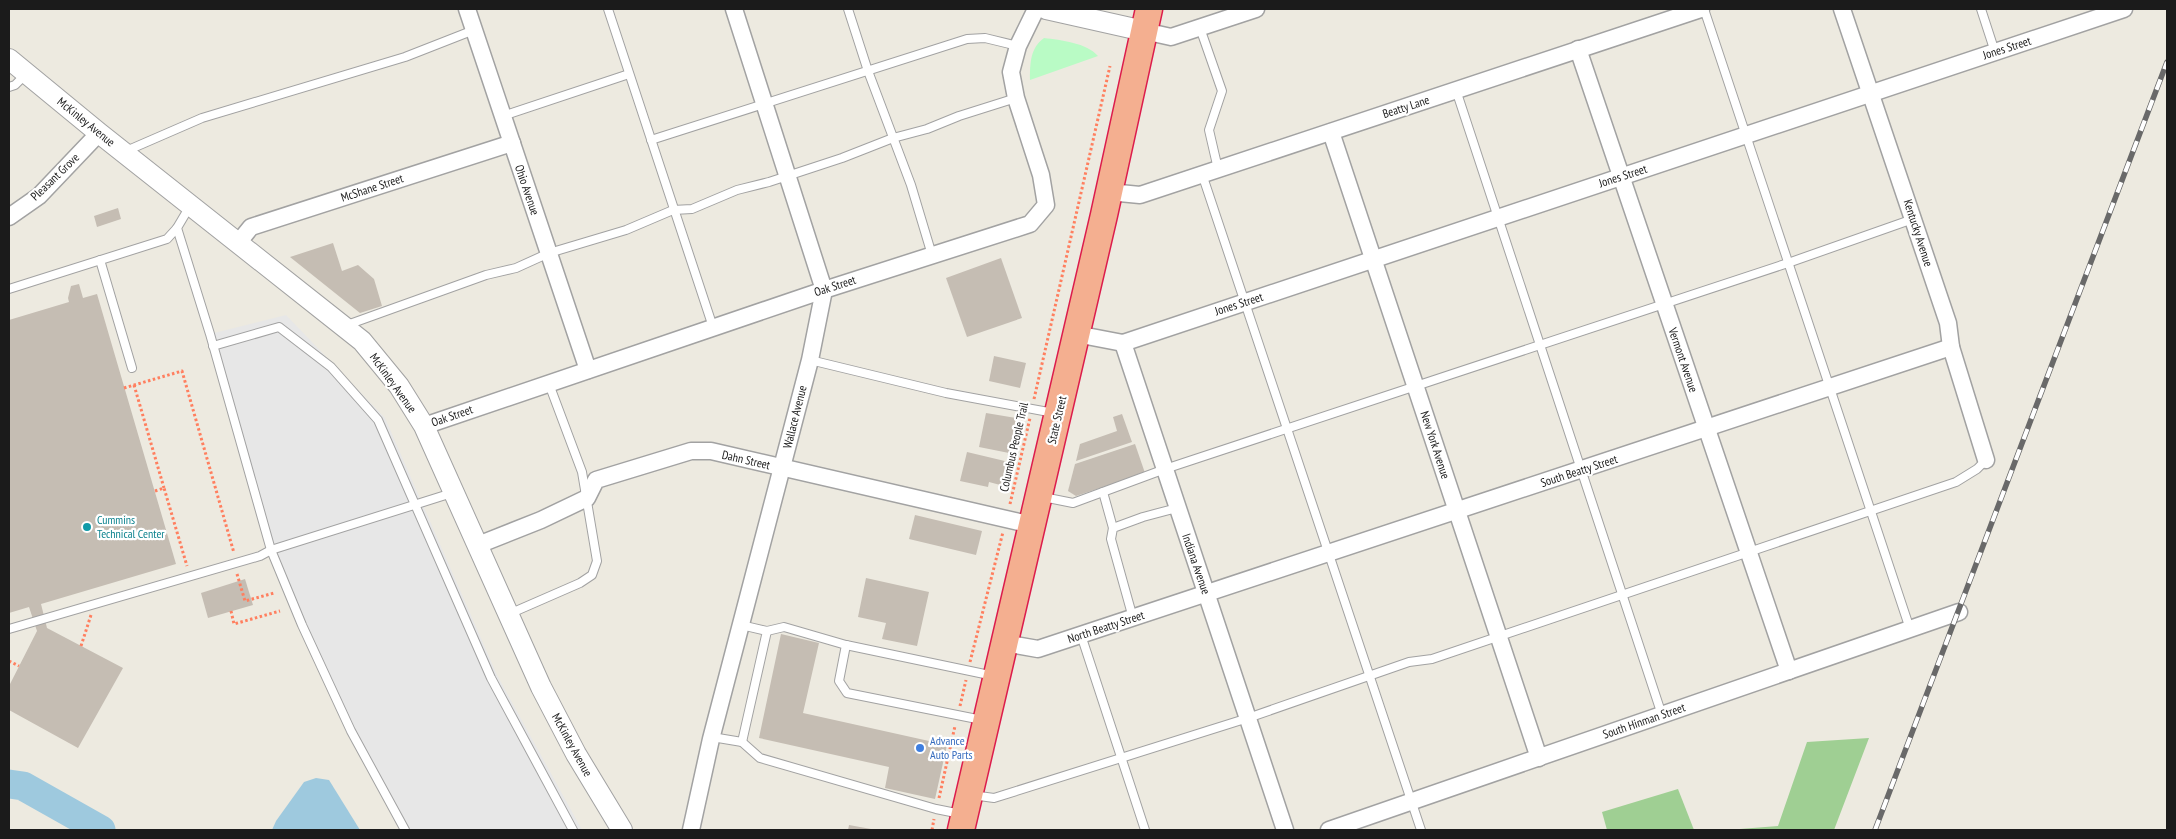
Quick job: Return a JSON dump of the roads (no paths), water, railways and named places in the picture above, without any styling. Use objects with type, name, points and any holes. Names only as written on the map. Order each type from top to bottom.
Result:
[{"type":"highway","name":"State Street","points":[[965,813],[1147,20]]},
{"type":"street","name":"Ohio Avenue","points":[[467,9],[588,370]]},
{"type":"street","name":"Wallace Avenue","points":[[691,830],[712,737],[810,360],[824,290],[734,9]]},
{"type":"street","name":"Oak Street","points":[[424,426],[824,290],[1030,224],[1046,204],[1041,175],[1016,98],[1011,72],[1018,46],[1036,9]]},
{"type":"street","points":[[1046,9],[1147,20],[1171,37],[1256,9]]},
{"type":"street","name":"Beatty Lane","points":[[1109,192],[1140,195],[1702,9]]},
{"type":"street","name":"Kentucky Avenue","points":[[1842,9],[1948,323],[1951,347],[1986,460]]},
{"type":"street","name":"Jones Street","points":[[1123,343],[2124,9]]},
{"type":"street","name":"Vermont Avenue","points":[[1578,49],[1789,671]]},
{"type":"street","name":"McKinley Avenue","points":[[9,59],[99,133],[362,341],[399,386],[424,426],[541,687],[576,754],[622,830]]},
{"type":"street","name":"New York Avenue","points":[[1331,132],[1539,758]]},
{"type":"street","name":"Pleasant Grove","points":[[9,216],[39,196],[99,133]]},
{"type":"street","name":"McShane Street","points":[[238,243],[251,227],[512,143]]},
{"type":"street","points":[[1076,334],[1123,343]]},
{"type":"street","name":"Indiana Avenue","points":[[1123,343],[1285,830]]},
{"type":"street","name":"South Beatty Street","points":[[1206,594],[1951,347]]},
{"type":"street","name":"Dahn Street","points":[[478,545],[541,520],[587,498],[596,480],[691,452],[711,451],[1032,525]]},
{"type":"street","name":"North Beatty Street","points":[[1004,644],[1038,649],[1206,594]]},
{"type":"street","name":"South Hinman Street","points":[[1329,830],[1959,612]]},
{"type":"lane","points":[[608,9],[713,328]]},
{"type":"lane","points":[[848,9],[868,71],[911,185],[932,255]]},
{"type":"lane","points":[[1702,9],[1746,135],[1910,629]]},
{"type":"lane","points":[[1981,9],[1996,52]]},
{"type":"lane","points":[[1200,28],[1222,91],[1209,130],[1218,169]]},
{"type":"lane","points":[[124,152],[133,146],[202,118],[405,57],[474,30]]},
{"type":"lane","points":[[651,140],[968,40],[985,38],[1018,46]]},
{"type":"lane","points":[[9,87],[15,85],[26,74]]},
{"type":"lane","points":[[503,116],[629,74]]},
{"type":"lane","points":[[1456,90],[1662,715]]},
{"type":"lane","points":[[343,326],[486,276],[516,268],[549,253],[626,230],[673,210],[692,209],[737,190],[788,176],[893,138],[927,129],[959,116],[1016,98]]},
{"type":"lane","points":[[1202,174],[1421,830]]},
{"type":"lane","points":[[9,289],[167,239],[177,228],[191,204]]},
{"type":"lane","points":[[1039,496],[1073,503],[1165,470],[1788,263],[1913,219]]},
{"type":"lane","points":[[177,228],[272,550],[302,626],[351,731],[405,830]]},
{"type":"lane","points":[[100,260],[132,368]]},
{"type":"lane","points":[[213,346],[279,326],[331,366],[378,420],[491,678],[573,830]]},
{"type":"lane","points":[[810,360],[946,393],[1058,414]]},
{"type":"lane","points":[[509,614],[580,583],[592,575],[597,561],[582,472],[549,384]]},
{"type":"lane","points":[[712,737],[742,742],[760,758],[936,809],[965,813],[994,798],[1248,718],[1409,662],[1432,659],[1956,482],[1977,470],[1986,460]]},
{"type":"lane","points":[[1102,492],[1114,528],[1111,539],[1133,618]]},
{"type":"lane","points":[[9,629],[262,556],[272,550],[454,493]]},
{"type":"lane","points":[[1114,528],[1143,517],[1178,508]]},
{"type":"lane","points":[[741,626],[767,631],[784,627],[846,645],[997,676]]},
{"type":"lane","points":[[742,742],[767,631]]},
{"type":"lane","points":[[1081,635],[1145,830]]},
{"type":"lane","points":[[846,645],[839,681],[847,693],[987,720]]},
{"type":"water","points":[[316,778],[329,780],[360,830],[272,830],[276,821],[304,782]]},
{"type":"waterway","points":[[9,784],[23,786],[101,830]]},
{"type":"railway","points":[[1875,830],[2167,62]]},
{"type":"place","name":"Cummins Technical Center","points":[[87,527]]},
{"type":"place","name":"Advance Auto Parts","points":[[920,748]]}]
